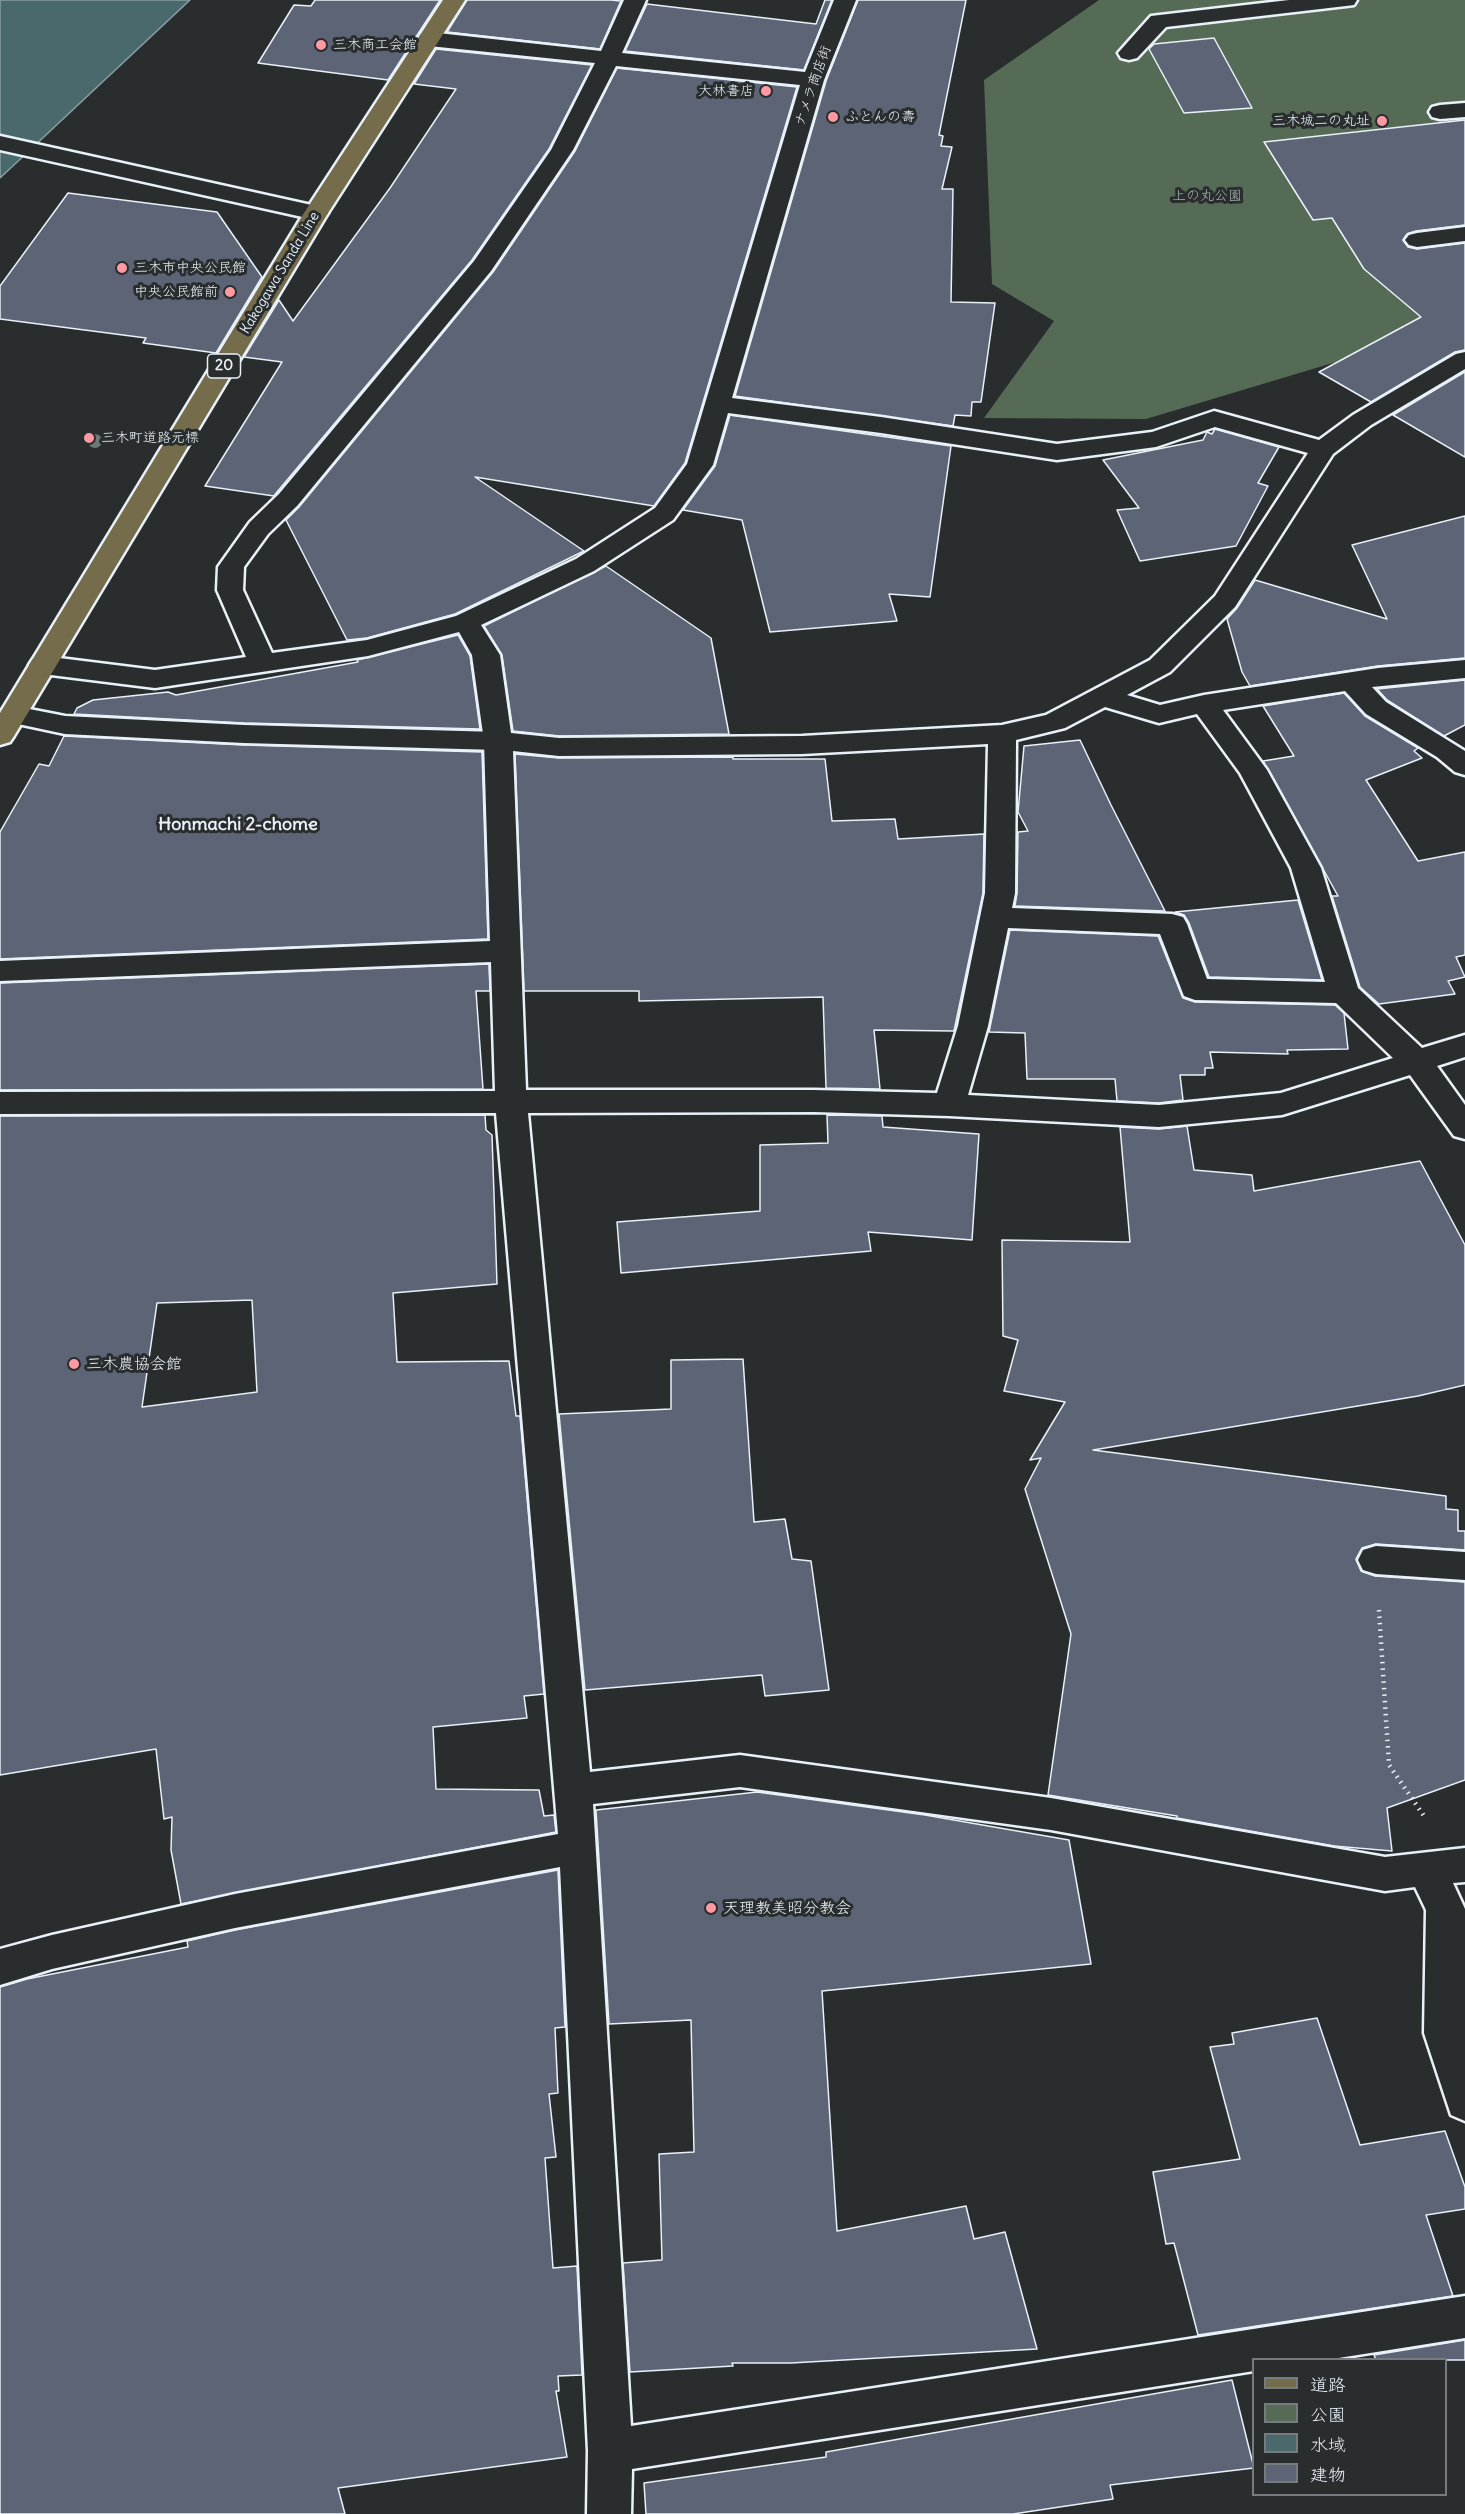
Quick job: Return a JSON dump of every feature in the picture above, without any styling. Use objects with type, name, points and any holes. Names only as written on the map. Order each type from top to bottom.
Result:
[{"type":"main road","name":"Kakogawa Sanda Line","points":[[7,725],[316,213],[454,0]]},
{"type":"street","points":[[263,665],[230,590],[231,567],[259,528],[288,500],[483,266],[562,150],[609,58],[634,0]]},
{"type":"street","name":"ナメラ商店街","points":[[43,665],[155,679],[368,648],[466,622],[585,565],[664,514],[700,465],[813,80],[844,0]]},
{"type":"street","points":[[1129,53],[1159,21],[1347,0]]},
{"type":"street","points":[[429,39],[813,80]]},
{"type":"street","points":[[1440,112],[1465,110]]},
{"type":"street","points":[[0,143],[316,213]]},
{"type":"street","points":[[1417,240],[1465,234]]},
{"type":"street","points":[[7,725],[64,725],[255,734],[498,741],[559,747],[675,747],[802,745],[1002,734],[1055,722],[1160,666],[1225,602],[1323,449],[1362,420],[1465,359]]},
{"type":"street","points":[[717,404],[881,425],[1057,452],[1156,439],[1214,419],[1323,449]]},
{"type":"street","points":[[466,622],[486,655],[498,741],[511,1101],[578,1847],[610,2451],[609,2514]]},
{"type":"street","points":[[1102,697],[1159,714],[1204,704],[1352,682],[1465,669]]},
{"type":"street","points":[[1352,682],[1376,708],[1447,751],[1465,766]]},
{"type":"street","points":[[1204,704],[1253,770],[1305,868],[1344,993],[1417,1062],[1465,1128]]},
{"type":"street","points":[[949,1105],[973,1026],[1000,893],[1002,734]]},
{"type":"street","points":[[995,917],[1172,924],[1195,989],[1344,993]]},
{"type":"street","points":[[0,971],[505,951]]},
{"type":"street","points":[[0,1103],[803,1101],[949,1105],[1159,1116],[1282,1104],[1465,1046]]},
{"type":"street","points":[[1376,1560],[1465,1566]]},
{"type":"street","points":[[573,1790],[740,1771],[1051,1814],[1385,1874],[1450,1867],[1446,1910],[1444,2033],[1465,2102]]},
{"type":"street","points":[[0,1966],[235,1911],[578,1847]]},
{"type":"street","points":[[610,2451],[1465,2318]]},
{"type":"path","points":[[1376,1560],[1389,1765],[1450,1867]]},
{"type":"green space","name":"上の丸公園","points":[[1099,0],[1465,0],[1465,321],[1446,329],[1146,419],[984,418],[1054,321],[992,284],[984,80]]},
{"type":"water","points":[[0,0],[190,0],[0,178]]},
{"type":"building","name":"三木商工会館","points":[[315,0],[440,0],[388,80],[258,63],[294,5],[311,6]]},
{"type":"building","points":[[467,0],[621,1],[600,49],[447,32]]},
{"type":"building","points":[[825,0],[832,0],[804,70],[625,51],[647,4],[816,24]]},
{"type":"building","points":[[858,0],[966,0],[939,135],[943,136],[941,146],[952,147],[942,189],[953,189],[951,302],[995,303],[981,402],[972,402],[971,416],[955,415],[953,426],[735,396],[826,81]]},
{"type":"building","points":[[1214,38],[1252,108],[1184,113],[1149,49],[1154,44]]},
{"type":"building","points":[[436,49],[592,65],[549,149],[472,260],[274,496],[205,486],[282,362],[244,357],[279,300],[293,321],[390,188],[456,89],[414,84]]},
{"type":"building","points":[[617,68],[797,87],[685,463],[654,506],[475,477],[584,551],[455,614],[367,638],[347,640],[286,520],[493,272],[575,151]]},
{"type":"building","points":[[1465,120],[1465,225],[1416,231],[1407,234],[1403,240],[1408,247],[1417,249],[1465,243],[1465,350],[1455,352],[1371,402],[1319,372],[1421,317],[1364,269],[1332,218],[1313,220],[1264,142]]},
{"type":"building","name":"三木市中央公民館","points":[[68,193],[217,212],[262,277],[216,353],[143,343],[146,338],[0,319],[0,286]]},
{"type":"building","points":[[1465,372],[1465,457],[1393,415]]},
{"type":"building","points":[[730,415],[951,446],[930,597],[889,594],[897,621],[770,632],[742,520],[683,510],[715,466]]},
{"type":"building","points":[[1215,429],[1279,447],[1258,483],[1268,486],[1236,546],[1140,561],[1117,510],[1139,508],[1103,460],[1203,440],[1207,432],[1212,434]]},
{"type":"building","points":[[1465,516],[1465,658],[1378,666],[1250,686],[1242,672],[1227,619],[1255,580],[1387,619],[1352,545]]},
{"type":"building","points":[[606,566],[711,638],[729,734],[559,736],[513,731],[502,655],[484,626]]},
{"type":"building","points":[[458,635],[470,656],[480,729],[244,723],[74,714],[77,708],[93,700],[168,692],[176,695],[358,662],[357,660]]},
{"type":"building","points":[[1465,680],[1465,725],[1444,736],[1387,700],[1377,689]]},
{"type":"building","points":[[1344,693],[1365,716],[1418,748],[1414,751],[1422,758],[1366,780],[1418,861],[1465,852],[1465,955],[1456,957],[1465,977],[1448,981],[1455,994],[1379,1004],[1360,987],[1332,896],[1338,896],[1263,761],[1294,756],[1263,706]]},
{"type":"building","points":[[64,736],[244,745],[482,752],[488,939],[0,959],[0,832],[39,764],[49,766]]},
{"type":"building","points":[[1080,740],[1165,911],[1015,906],[1018,832],[1028,831],[1018,812],[1024,746]]},
{"type":"building","points":[[515,754],[559,758],[825,759],[832,821],[895,819],[898,839],[984,834],[983,893],[954,1031],[874,1030],[880,1089],[826,1088],[823,997],[639,1001],[639,991],[524,991]]},
{"type":"building","points":[[1298,900],[1322,980],[1209,977],[1189,923],[1184,915],[1175,912]]},
{"type":"building","points":[[1010,930],[1158,936],[1183,998],[1195,1002],[1335,1005],[1344,1013],[1348,1049],[1287,1050],[1288,1054],[1210,1052],[1213,1068],[1205,1068],[1205,1075],[1180,1075],[1183,1100],[1159,1103],[1117,1101],[1115,1079],[1027,1079],[1025,1033],[989,1032]]},
{"type":"building","points":[[489,964],[490,991],[476,991],[483,1089],[0,1090],[0,983]]},
{"type":"building","points":[[485,1115],[486,1130],[492,1135],[497,1284],[393,1293],[397,1362],[509,1361],[516,1416],[520,1416],[544,1694],[524,1696],[527,1718],[433,1727],[436,1789],[539,1790],[544,1816],[554,1815],[556,1832],[181,1904],[171,1850],[172,1817],[164,1819],[156,1749],[0,1775],[0,1116]],"holes":[[[252,1300],[257,1392],[142,1407],[157,1303]]]},
{"type":"building","points":[[827,1115],[882,1116],[883,1127],[979,1134],[972,1240],[868,1232],[871,1251],[621,1273],[617,1222],[760,1211],[760,1145],[828,1143]]},
{"type":"building","points":[[1187,1126],[1194,1170],[1252,1175],[1254,1191],[1420,1161],[1465,1245],[1465,1385],[1418,1396],[1093,1450],[1446,1496],[1446,1509],[1458,1510],[1458,1531],[1465,1531],[1465,1550],[1376,1544],[1362,1548],[1356,1559],[1361,1571],[1375,1576],[1465,1582],[1465,1780],[1387,1808],[1392,1851],[1334,1846],[1177,1818],[1177,1816],[1048,1795],[1071,1634],[1025,1489],[1041,1458],[1030,1460],[1065,1402],[1004,1391],[1018,1340],[1003,1336],[1002,1240],[1130,1242],[1120,1127],[1159,1129]]},
{"type":"building","points":[[743,1359],[754,1522],[785,1519],[792,1559],[811,1561],[829,1690],[765,1696],[762,1675],[585,1690],[559,1414],[671,1409],[671,1360]]},
{"type":"building","points":[[757,1792],[925,1815],[1069,1840],[1091,1964],[822,1991],[837,2231],[966,2206],[974,2239],[1005,2232],[1037,2349],[791,2363],[732,2363],[733,2366],[630,2372],[623,2263],[662,2260],[659,2154],[694,2152],[691,2020],[609,2024],[596,1810]]},
{"type":"building","points":[[558,1870],[565,2027],[555,2028],[558,2093],[549,2094],[556,2157],[545,2158],[553,2268],[577,2266],[582,2375],[558,2376],[559,2391],[556,2391],[567,2457],[338,2488],[345,2514],[0,2514],[0,1987],[27,1979],[188,1947],[187,1941],[235,1930]]},
{"type":"building","points":[[1317,2018],[1360,2145],[1445,2131],[1465,2187],[1465,2209],[1426,2215],[1453,2296],[1198,2335],[1174,2243],[1166,2244],[1153,2172],[1240,2159],[1210,2047],[1234,2044],[1232,2033]]},
{"type":"building","points":[[1465,2340],[1465,2360],[1375,2358],[1374,2355]]},
{"type":"building","points":[[1232,2380],[1252,2460],[1252,2468],[1110,2485],[1113,2499],[1013,2514],[646,2514],[644,2483],[826,2457],[826,2452]]},
{"type":"place","name":"三木商工会館","points":[[321,45]]},
{"type":"place","name":"大林書店","points":[[766,91]]},
{"type":"place","name":"ふとんの壽","points":[[833,117]]},
{"type":"place","name":"三木城二の丸址","points":[[1382,121]]},
{"type":"place","name":"三木市中央公民館","points":[[122,268]]},
{"type":"place","name":"中央公民館前","points":[[230,292]]},
{"type":"place","name":"三木町道路元標","points":[[89,438]]},
{"type":"place","name":"三木農協会館","points":[[74,1364]]},
{"type":"place","name":"天理教美昭分教会","points":[[711,1908]]},
{"type":"district","name":"Honmachi 2-chome","points":[[238,825]]}]
